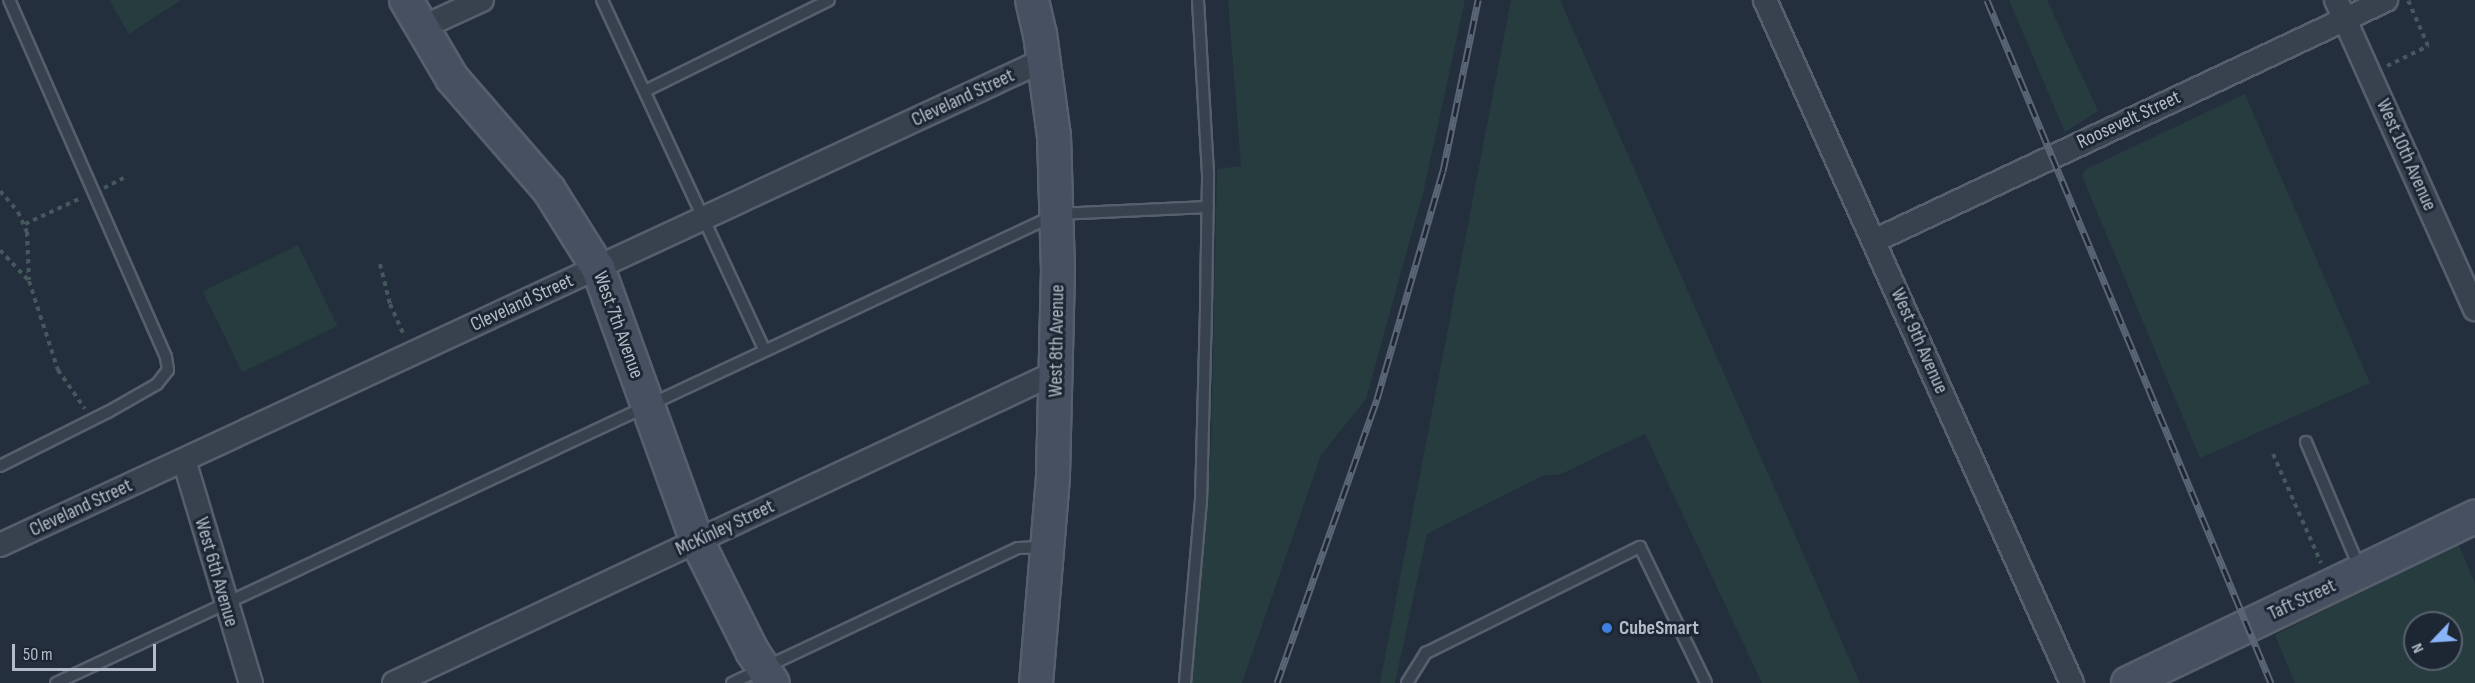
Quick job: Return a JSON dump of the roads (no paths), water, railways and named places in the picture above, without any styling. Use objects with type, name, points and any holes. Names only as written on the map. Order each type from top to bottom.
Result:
[{"type":"street","name":"West 7th Avenue","points":[[406,0],[452,78],[549,190],[597,268],[697,541],[768,676]]},
{"type":"street","points":[[421,28],[482,0]]},
{"type":"street","name":"West 8th Avenue","points":[[1032,0],[1044,60],[1054,136],[1057,214],[1057,372],[1048,546],[1036,683]]},
{"type":"street","name":"West 9th Avenue","points":[[1765,0],[2072,683]]},
{"type":"street","name":"Roosevelt Street","points":[[1874,241],[2341,9],[2386,0]]},
{"type":"street","name":"West 10th Avenue","points":[[2341,9],[2475,309]]},
{"type":"street","name":"Cleveland Street","points":[[0,545],[1044,60]]},
{"type":"street","name":"McKinley Street","points":[[394,683],[1057,372]]},
{"type":"street","name":"West 6th Avenue","points":[[184,460],[251,683]]},
{"type":"street","name":"Taft Street","points":[[2128,683],[2475,517]]},
{"type":"lane","points":[[0,466],[157,384],[168,370],[166,357],[9,0]]},
{"type":"lane","points":[[602,0],[706,218],[764,349]]},
{"type":"lane","points":[[645,91],[830,0]]},
{"type":"lane","points":[[1185,683],[1201,501],[1208,207],[1198,0]]},
{"type":"lane","points":[[56,683],[646,403],[1057,214],[1208,207]]},
{"type":"lane","points":[[2306,442],[2361,572]]},
{"type":"lane","points":[[732,683],[768,676],[1018,548],[1048,546]]},
{"type":"lane","points":[[1407,683],[1426,653],[1640,547],[1706,683]]},
{"type":"railway","points":[[1277,683],[1377,399],[1443,171],[1478,0]]},
{"type":"railway","points":[[1987,0],[2271,683]]},
{"type":"place","name":"CubeSmart","points":[[1607,628]]}]
